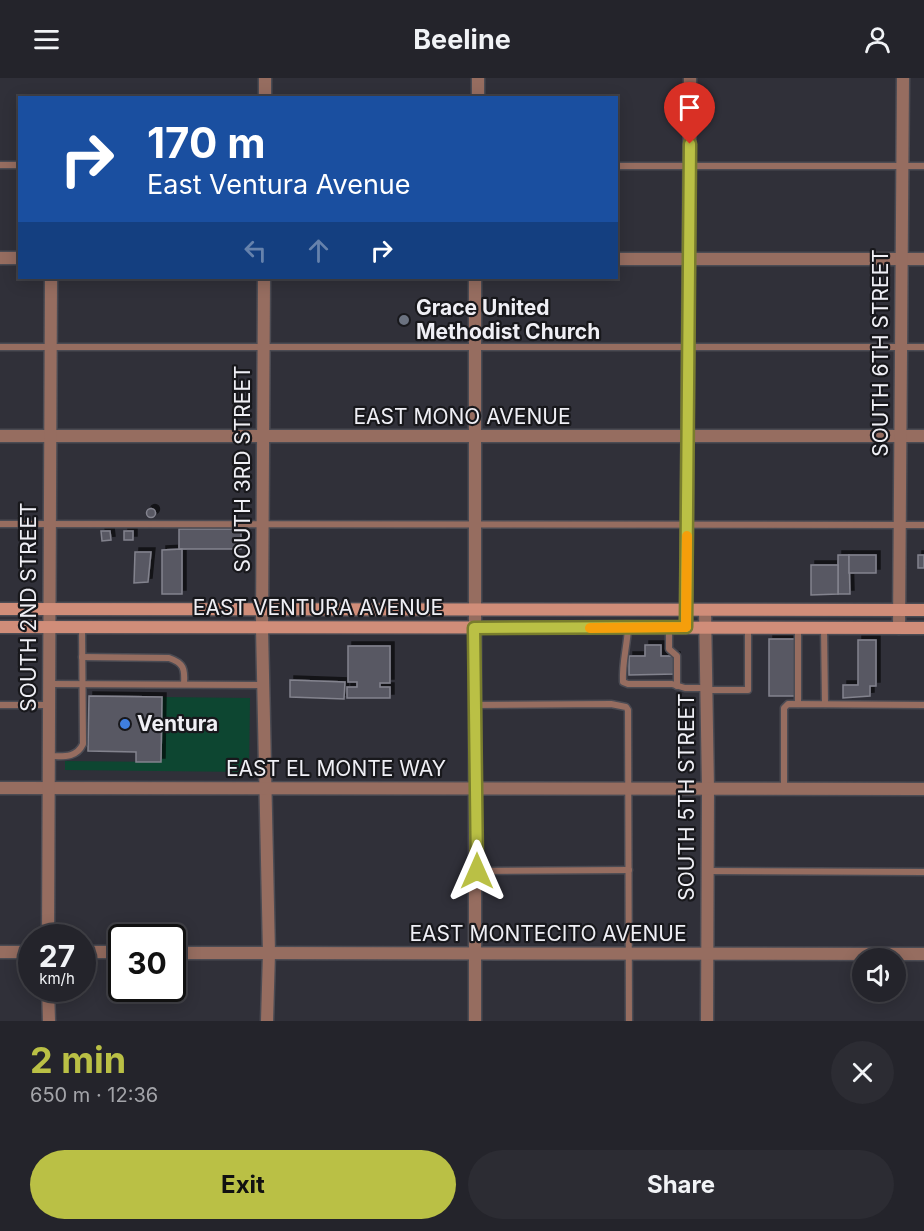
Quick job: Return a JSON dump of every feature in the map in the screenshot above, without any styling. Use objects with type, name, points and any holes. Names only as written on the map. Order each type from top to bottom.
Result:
[{"type":"main road","name":"EAST VENTURA AVENUE","points":[[0,609],[924,610]]},
{"type":"main road","name":"EAST VENTURA AVENUE","points":[[0,627],[924,628]]},
{"type":"street","points":[[265,78],[265,96]]},
{"type":"street","points":[[478,78],[478,96]]},
{"type":"street","points":[[686,627],[690,78]]},
{"type":"street","name":"SOUTH 6TH STREET","points":[[899,628],[903,78]]},
{"type":"street","points":[[0,258],[18,258]]},
{"type":"street","points":[[618,259],[924,259]]},
{"type":"street","name":"SOUTH 2ND STREET","points":[[48,924],[51,279]]},
{"type":"street","name":"SOUTH 3RD STREET","points":[[264,279],[262,628],[269,953],[267,1021]]},
{"type":"street","points":[[475,279],[474,628],[477,953],[475,1021]]},
{"type":"street","name":"EAST MONO AVENUE","points":[[0,436],[924,436]]},
{"type":"street","name":"SOUTH 5TH STREET","points":[[705,610],[708,789],[707,1021]]},
{"type":"street","name":"EAST EL MONTE WAY","points":[[0,788],[924,789]]},
{"type":"street","points":[[0,952],[18,952]]},
{"type":"street","name":"EAST MONTECITO AVENUE","points":[[186,952],[924,954]]},
{"type":"street","points":[[48,1002],[48,1021]]},
{"type":"lane","points":[[0,165],[18,165]]},
{"type":"lane","points":[[618,166],[924,166]]},
{"type":"lane","points":[[0,347],[924,346]]},
{"type":"lane","points":[[0,524],[924,525]]},
{"type":"lane","points":[[48,756],[73,755],[80,751],[83,744],[82,627]]},
{"type":"lane","points":[[669,627],[669,649],[677,656],[677,686]]},
{"type":"lane","points":[[628,628],[627,650],[622,660],[623,682],[748,690],[748,628]]},
{"type":"lane","points":[[798,628],[798,704]]},
{"type":"lane","points":[[824,628],[825,704]]},
{"type":"lane","points":[[82,657],[169,658],[179,662],[185,669],[184,684]]},
{"type":"lane","points":[[48,684],[263,685]]},
{"type":"lane","points":[[475,705],[611,704],[626,707],[630,716],[629,1021]]},
{"type":"lane","points":[[784,789],[784,708],[788,704],[924,705]]},
{"type":"lane","points":[[0,705],[48,705]]},
{"type":"lane","points":[[477,871],[629,870]]},
{"type":"lane","points":[[708,871],[924,872]]},
{"type":"green space","points":[[162,697],[250,698],[249,772],[65,770],[65,761],[161,762]]},
{"type":"building","points":[[151,509],[155,513],[151,517],[147,513]]},
{"type":"building","points":[[179,529],[241,529],[241,549],[179,549]]},
{"type":"building","points":[[101,531],[110,531],[111,540],[102,541]]},
{"type":"building","points":[[124,531],[133,531],[133,540],[124,540]]},
{"type":"building","points":[[182,549],[182,594],[162,594],[162,550]]},
{"type":"building","points":[[135,552],[151,552],[148,582],[134,583]]},
{"type":"building","points":[[838,555],[849,555],[850,594],[838,594]]},
{"type":"building","points":[[849,555],[876,555],[876,573],[849,573]]},
{"type":"building","points":[[918,555],[924,555],[924,568],[918,568]]},
{"type":"building","points":[[811,565],[838,565],[838,594],[811,595]]},
{"type":"building","points":[[769,639],[796,639],[795,696],[769,696]]},
{"type":"building","points":[[858,640],[876,640],[876,686],[870,686],[870,696],[843,698],[843,685],[858,685]]},
{"type":"building","points":[[645,645],[661,645],[661,656],[676,656],[676,674],[629,675],[629,656],[645,656]]},
{"type":"building","points":[[348,646],[390,646],[390,683],[380,683],[380,687],[390,687],[390,698],[347,698],[347,687],[357,687],[357,682],[348,682]]},
{"type":"building","points":[[290,680],[345,682],[344,699],[290,697]]},
{"type":"building","name":"Ventura","points":[[89,696],[162,697],[161,762],[136,762],[136,752],[88,751]]},
{"type":"slow traffic","points":[[590,628],[686,627],[687,536]]},
{"type":"place","name":"Grace United Methodist Church","points":[[404,320]]},
{"type":"place","name":"Ventura","points":[[125,724]]},
{"type":"route","points":[[477,871],[474,628],[686,627],[690,144]]}]
